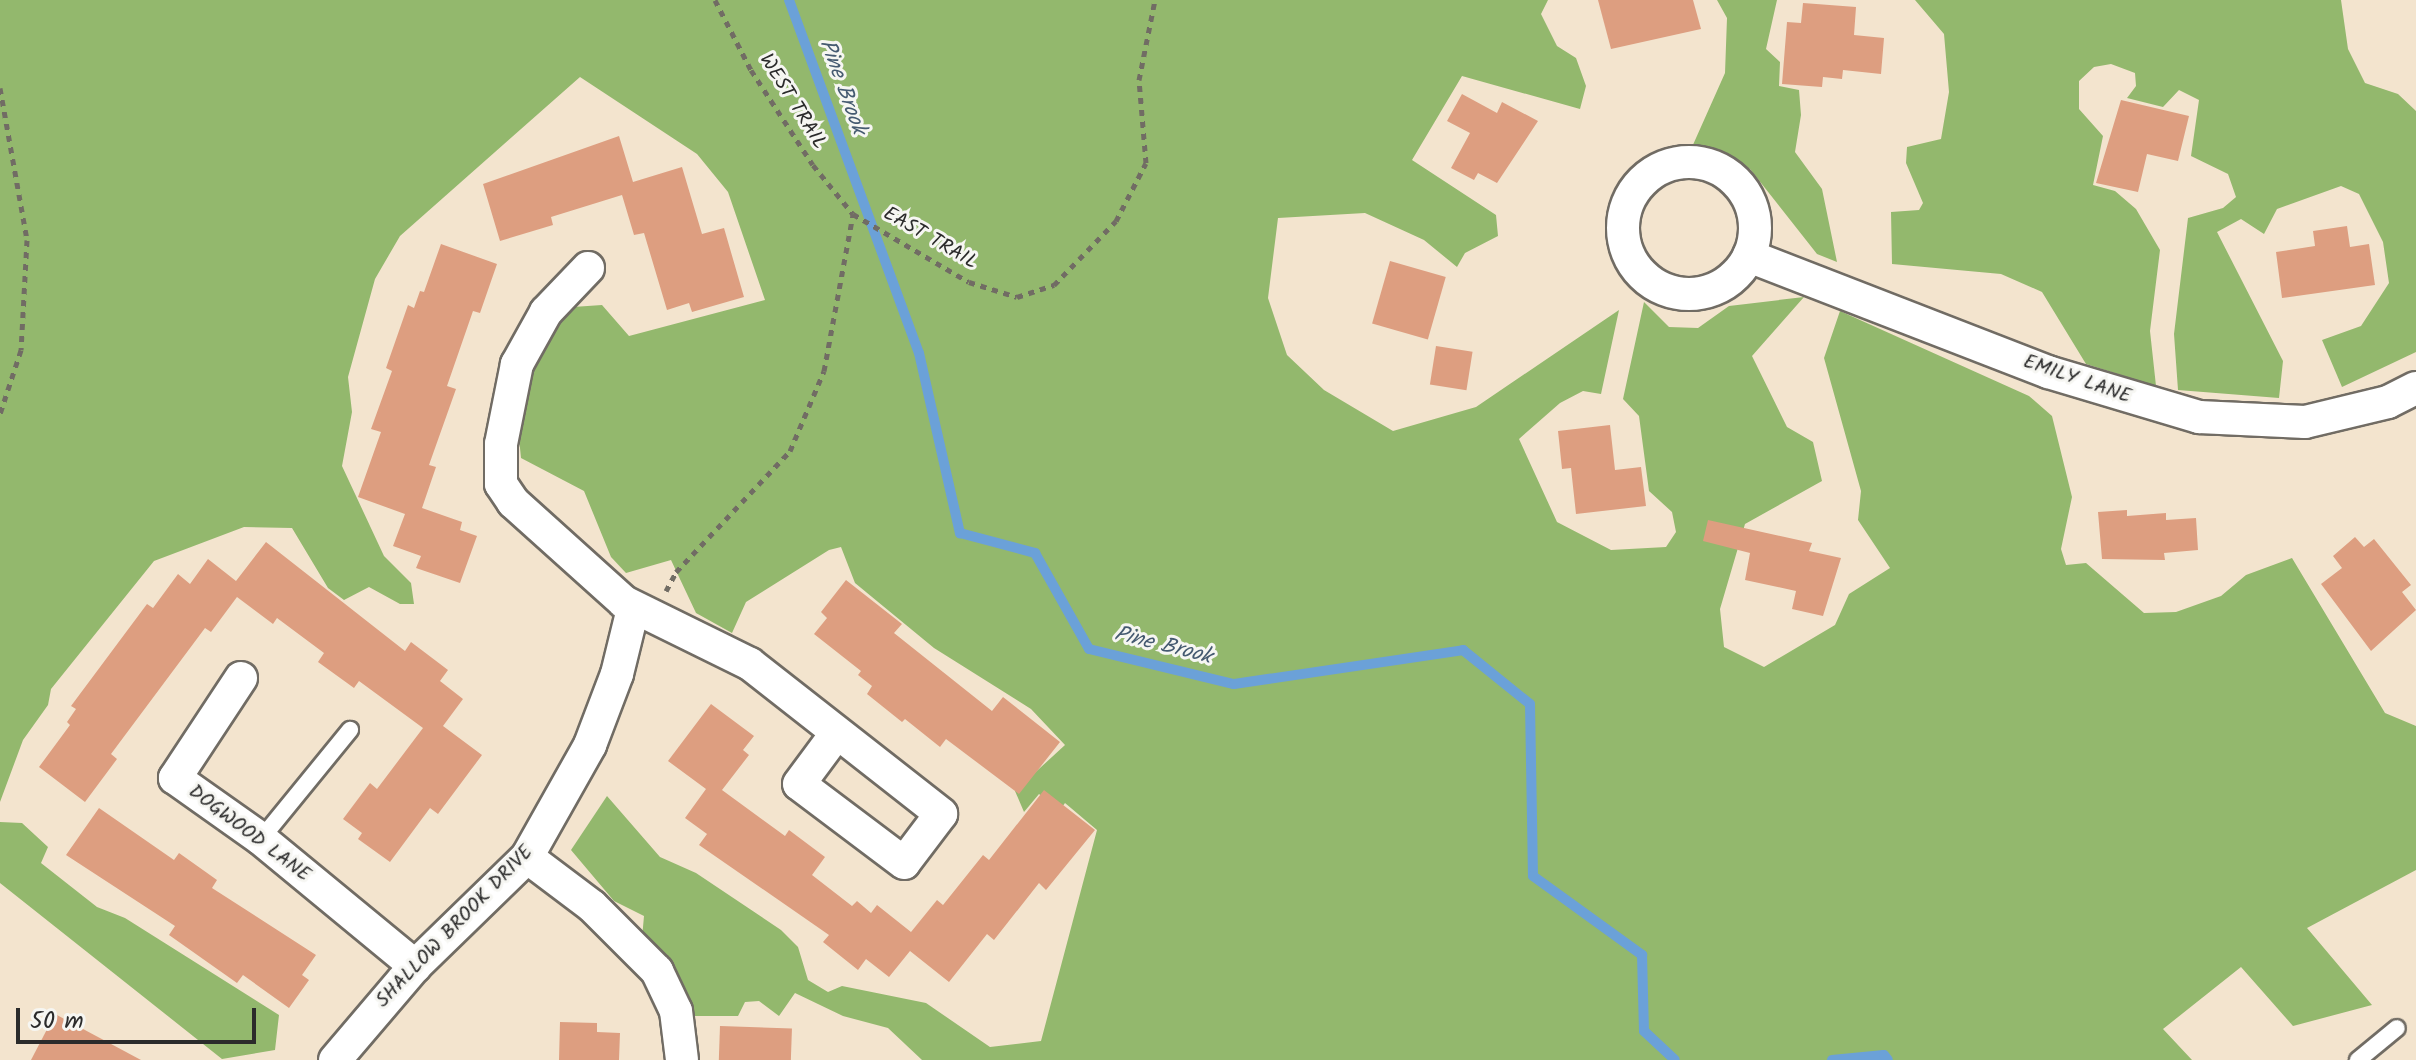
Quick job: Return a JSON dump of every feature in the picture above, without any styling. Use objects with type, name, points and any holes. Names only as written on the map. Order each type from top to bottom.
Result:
[{"type":"street","points":[[1687,162],[1717,168],[1740,186],[1754,213],[1749,256],[1731,280],[1705,293],[1661,289],[1638,272],[1624,246],[1628,202],[1658,169],[1687,162]]},
{"type":"street","name":"EMILY LANE","points":[[1749,256],[2048,372],[2199,417],[2305,422],[2388,402],[2416,388]]},
{"type":"street","points":[[588,268],[546,312],[517,364],[501,444],[501,484],[513,502],[633,609],[694,633],[750,664],[836,734]]},
{"type":"street","name":"SHALLOW BROOK DRIVE","points":[[335,1060],[415,966],[527,857],[600,722],[633,609]]},
{"type":"street","name":"DOGWOOD LANE","points":[[241,678],[175,778],[261,839],[415,966]]},
{"type":"street","points":[[527,857],[592,906],[657,971],[676,1011],[682,1060]]},
{"type":"lane","points":[[261,839],[350,730]]},
{"type":"lane","points":[[2358,1060],[2397,1028]]},
{"type":"path","name":"WEST TRAIL","points":[[715,0],[751,70],[813,165],[854,214]]},
{"type":"path","name":"EAST TRAIL","points":[[854,214],[969,282],[1017,297],[1054,285],[1116,221],[1146,163],[1139,80],[1155,0]]},
{"type":"path","points":[[0,88],[27,240],[21,350],[0,414]]},
{"type":"path","points":[[664,595],[676,572],[790,451],[824,371],[854,214]]},
{"type":"green space","points":[[0,0],[1548,0],[1541,14],[1557,46],[1576,58],[1586,86],[1580,109],[1462,76],[1412,160],[1496,215],[1498,236],[1465,253],[1457,267],[1424,240],[1365,213],[1278,218],[1268,298],[1287,355],[1324,390],[1393,431],[1476,407],[1619,310],[1601,394],[1583,391],[1560,403],[1519,439],[1557,522],[1611,550],[1666,547],[1676,532],[1672,512],[1649,491],[1639,416],[1623,399],[1644,302],[1669,327],[1698,328],[1729,306],[1804,297],[1752,356],[1787,427],[1813,442],[1822,481],[1745,524],[1720,609],[1724,647],[1764,667],[1835,625],[1849,594],[1890,568],[1858,520],[1861,491],[1824,358],[1840,311],[2029,396],[2052,416],[2072,497],[2061,549],[2066,565],[2086,563],[2144,613],[2176,612],[2221,596],[2246,575],[2292,558],[2385,713],[2416,726],[2416,870],[2307,928],[2372,1005],[2293,1026],[2241,967],[2163,1029],[2192,1060],[922,1060],[888,1028],[843,1016],[795,993],[779,1016],[759,1001],[745,1002],[738,1016],[691,1016],[642,938],[644,916],[614,901],[571,850],[607,796],[660,857],[696,873],[781,930],[798,947],[808,980],[828,992],[842,986],[926,1003],[990,1047],[1041,1041],[1097,830],[1065,803],[1060,810],[1039,794],[1024,812],[1015,791],[1065,745],[1031,709],[934,648],[855,583],[841,547],[829,550],[746,602],[732,633],[696,613],[671,560],[626,573],[611,557],[584,491],[521,458],[517,418],[525,379],[554,319],[573,307],[602,305],[629,336],[765,300],[728,192],[697,154],[580,77],[400,236],[375,279],[348,377],[352,412],[342,466],[384,556],[411,583],[414,604],[400,604],[369,587],[344,600],[328,588],[292,528],[244,527],[154,561],[51,689],[48,705],[23,740],[0,802]]},
{"type":"green space","points":[[1717,0],[1777,0],[1766,49],[1780,62],[1779,86],[1799,90],[1801,115],[1795,152],[1822,189],[1837,262],[1817,254],[1750,169],[1716,151],[1692,147],[1725,73],[1727,18]]},
{"type":"green space","points":[[1915,0],[2341,0],[2348,49],[2365,83],[2398,94],[2416,111],[2416,352],[2342,387],[2322,340],[2361,326],[2389,283],[2383,242],[2359,194],[2341,186],[2277,209],[2264,234],[2241,219],[2217,232],[2283,361],[2279,398],[2178,390],[2174,334],[2188,218],[2223,208],[2236,197],[2228,174],[2191,156],[2199,100],[2179,90],[2163,107],[2127,98],[2136,86],[2135,73],[2111,64],[2094,67],[2079,81],[2079,109],[2103,136],[2093,185],[2115,191],[2136,209],[2160,250],[2150,331],[2156,386],[2086,364],[2042,292],[2001,274],[1892,264],[1891,212],[1919,210],[1923,203],[1906,163],[1907,147],[1941,139],[1949,92],[1944,34]]},
{"type":"green space","points":[[0,822],[22,823],[48,847],[41,863],[97,907],[125,918],[279,1015],[275,1050],[222,1059],[0,883]]},
{"type":"building","points":[[1598,0],[1693,0],[1701,29],[1611,49]]},
{"type":"building","points":[[1803,3],[1856,7],[1854,35],[1884,38],[1881,74],[1843,70],[1842,79],[1823,77],[1822,87],[1782,84],[1787,22],[1801,23]]},
{"type":"building","points":[[1462,94],[1497,113],[1502,102],[1538,121],[1497,183],[1478,173],[1474,180],[1451,168],[1470,133],[1447,121]]},
{"type":"building","points":[[2121,100],[2189,116],[2178,161],[2147,154],[2138,192],[2096,183]]},
{"type":"building","points":[[619,136],[633,182],[682,167],[702,234],[724,228],[744,297],[692,312],[689,303],[667,310],[644,233],[634,235],[622,195],[551,217],[553,225],[500,241],[483,184]]},
{"type":"building","points":[[2347,226],[2350,247],[2369,244],[2375,285],[2282,298],[2276,252],[2315,246],[2313,231]]},
{"type":"building","points":[[441,244],[497,264],[480,313],[473,311],[447,386],[456,389],[429,465],[436,467],[422,508],[462,522],[460,530],[477,536],[460,583],[416,568],[421,556],[393,546],[405,514],[358,497],[381,432],[371,429],[392,371],[386,368],[408,305],[414,308],[420,291],[424,292]]},
{"type":"building","points":[[1390,261],[1446,277],[1428,339],[1372,323]]},
{"type":"building","points":[[1436,346],[1473,352],[1466,390],[1430,385]]},
{"type":"building","points":[[1610,425],[1615,470],[1641,467],[1646,506],[1576,514],[1571,468],[1562,469],[1558,431]]},
{"type":"building","points":[[2127,510],[2127,516],[2166,513],[2166,520],[2196,518],[2198,550],[2164,553],[2165,560],[2102,559],[2098,512]]},
{"type":"building","points":[[1708,520],[1812,543],[1809,551],[1841,558],[1823,616],[1792,609],[1796,591],[1745,580],[1750,553],[1703,541]]},
{"type":"building","points":[[2355,537],[2364,547],[2374,539],[2411,585],[2402,592],[2416,610],[2371,651],[2321,584],[2342,568],[2333,556]]},
{"type":"building","points":[[266,542],[405,651],[411,642],[448,670],[440,681],[463,699],[443,726],[482,755],[438,814],[430,808],[390,862],[358,839],[362,833],[343,819],[370,783],[377,789],[423,728],[359,681],[354,688],[318,662],[324,653],[277,618],[273,624],[237,597],[211,632],[205,628],[111,754],[117,759],[85,802],[39,767],[70,725],[67,722],[76,709],[71,706],[147,604],[153,608],[178,574],[190,584],[208,559],[236,581]]},
{"type":"building","points":[[846,580],[902,624],[894,633],[992,711],[1003,697],[1060,742],[1019,794],[946,739],[940,747],[905,719],[902,722],[867,694],[872,686],[858,675],[861,671],[814,634],[827,618],[821,612]]},
{"type":"building","points":[[711,704],[754,736],[743,750],[749,755],[722,790],[785,836],[789,830],[825,857],[812,875],[852,906],[857,901],[871,913],[877,905],[911,932],[937,900],[943,905],[983,855],[989,860],[1044,790],[1095,830],[1046,890],[1039,883],[994,940],[987,934],[949,982],[910,951],[889,977],[866,959],[858,970],[823,942],[829,935],[699,845],[707,834],[685,818],[706,789],[668,761]]},
{"type":"building","points":[[99,808],[174,860],[179,853],[217,880],[212,888],[316,955],[302,975],[309,980],[289,1008],[243,975],[237,983],[169,935],[175,926],[66,855]]},
{"type":"building","points":[[55,1014],[141,1060],[31,1060]]},
{"type":"building","points":[[560,1022],[597,1023],[597,1032],[620,1033],[619,1060],[559,1060]]},
{"type":"building","points":[[720,1026],[792,1029],[791,1060],[719,1060]]},
{"type":"waterway","name":"Pine Brook","points":[[789,0],[919,353],[960,533],[1035,553],[1089,649],[1234,684],[1463,650],[1530,704],[1533,876],[1642,955],[1644,1031],[1675,1060]]},
{"type":"waterway","name":"Pine Brook","points":[[1832,1060],[1884,1055],[1888,1060]]}]
